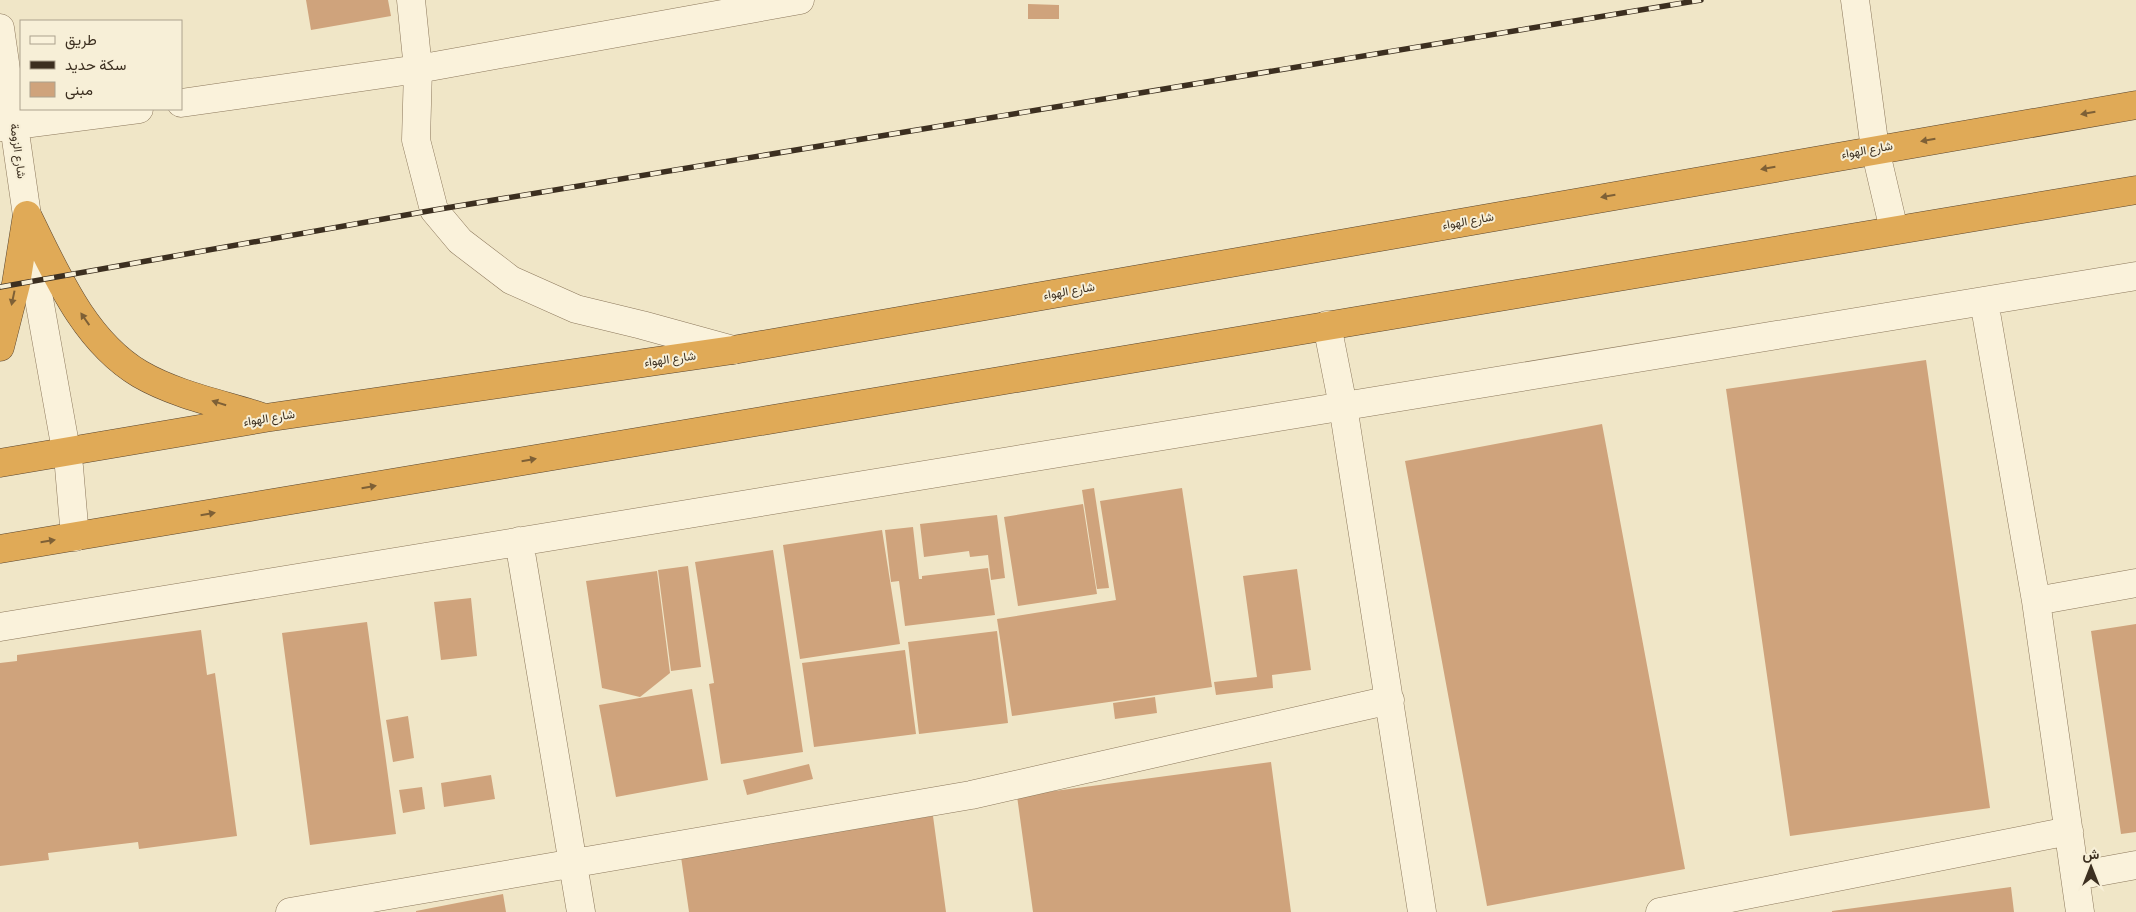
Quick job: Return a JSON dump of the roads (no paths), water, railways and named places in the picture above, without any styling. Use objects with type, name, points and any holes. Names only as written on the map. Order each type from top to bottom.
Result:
[{"type":"highway","name":"شارع الهواء","points":[[0,463],[266,418],[733,350],[1875,149],[2136,105]]},
{"type":"highway","points":[[0,549],[2136,190]]},
{"type":"highway","points":[[0,347],[16,284],[27,215]]},
{"type":"highway","points":[[27,215],[58,278],[86,321],[111,352],[140,374],[172,389],[266,418]]},
{"type":"street","points":[[411,0],[418,70],[416,140],[434,210],[460,241],[511,280],[576,309],[733,350]]},
{"type":"street","points":[[182,103],[418,70],[800,0]]},
{"type":"street","points":[[1855,0],[1875,149],[1894,230]]},
{"type":"street","name":"شارع الزومة","points":[[0,28],[7,127],[27,215],[66,453],[75,537]]},
{"type":"street","points":[[7,127],[132,110]]},
{"type":"street","points":[[0,627],[2136,276]]},
{"type":"street","points":[[1984,301],[2036,601],[2080,912]]},
{"type":"street","points":[[1327,325],[1343,406],[1422,912]]},
{"type":"street","points":[[519,542],[581,912]]},
{"type":"street","points":[[2036,601],[2136,583]]},
{"type":"street","points":[[290,912],[574,865],[971,795],[1390,700]]},
{"type":"street","points":[[1660,912],[2069,831]]},
{"type":"street","points":[[2076,876],[2136,865]]},
{"type":"railway","points":[[0,287],[434,210],[1701,0]]}]
